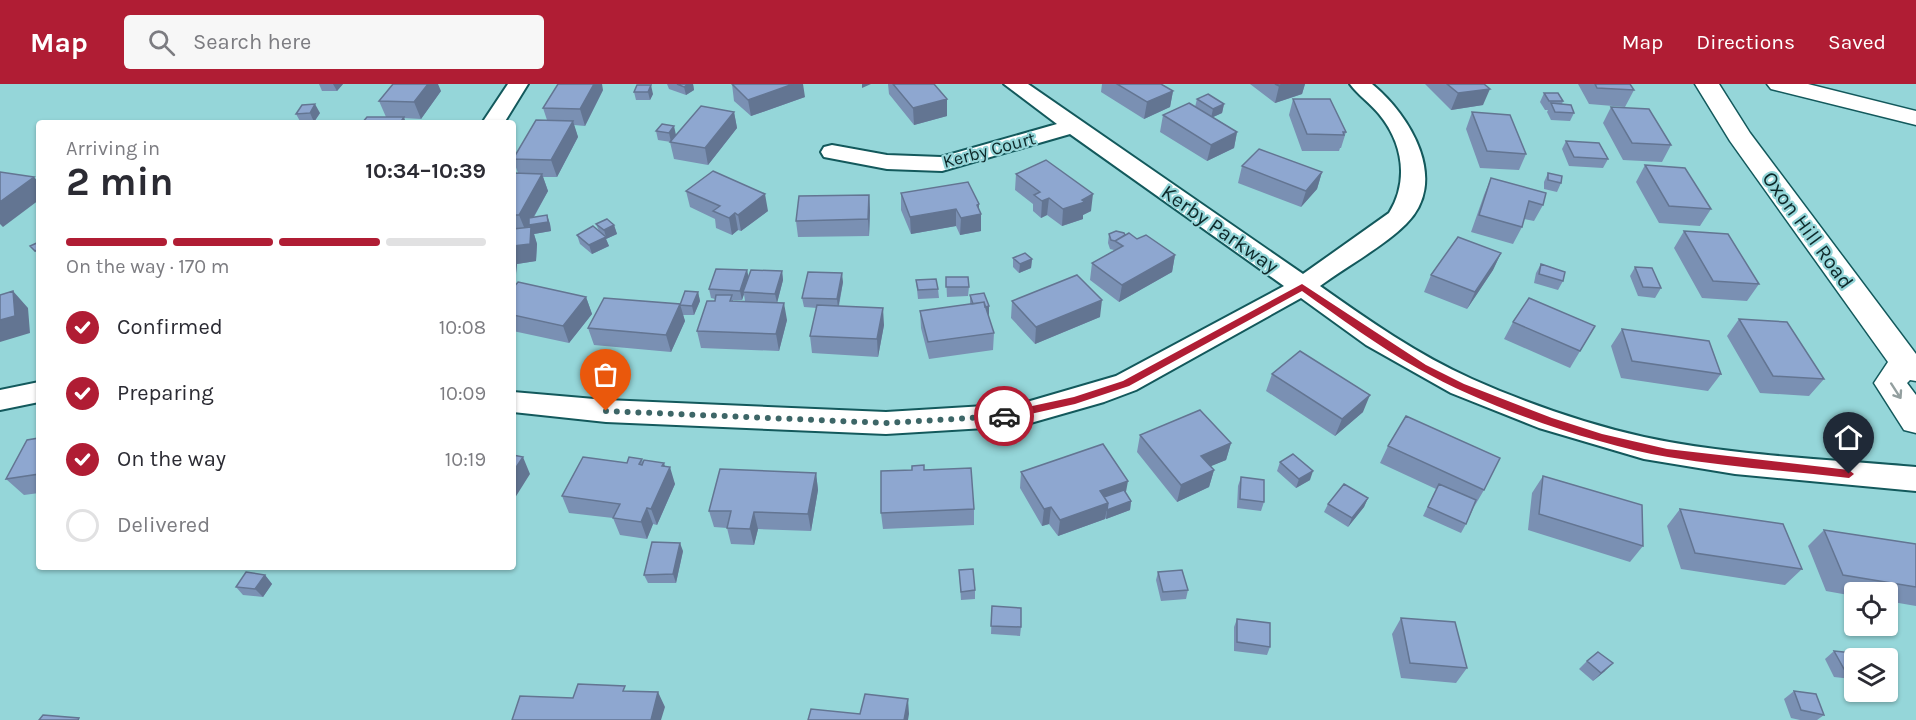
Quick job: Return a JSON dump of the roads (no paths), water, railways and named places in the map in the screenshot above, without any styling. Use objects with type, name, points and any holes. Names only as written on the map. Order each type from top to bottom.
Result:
[{"type":"main road","name":"Oxon Hill Road","points":[[1707,84],[1739,136],[1911,366]]},
{"type":"main road","points":[[1779,84],[1916,118]]},
{"type":"main road","points":[[1911,366],[1890,382],[1916,421]]},
{"type":"street","points":[[495,120],[518,84]]},
{"type":"street","name":"Kerby Parkway","points":[[1014,84],[1376,338],[1461,386],[1602,438],[1681,455],[1827,472],[1916,479]]},
{"type":"street","points":[[516,402],[606,411],[886,423],[1020,415],[1094,395],[1126,383],[1302,287],[1398,218],[1409,205],[1413,193],[1413,168],[1404,133],[1387,108],[1360,84]]},
{"type":"street","name":"Kerby Court","points":[[832,152],[870,161],[922,165],[942,164],[1073,126]]},
{"type":"street","points":[[0,400],[36,393]]}]
